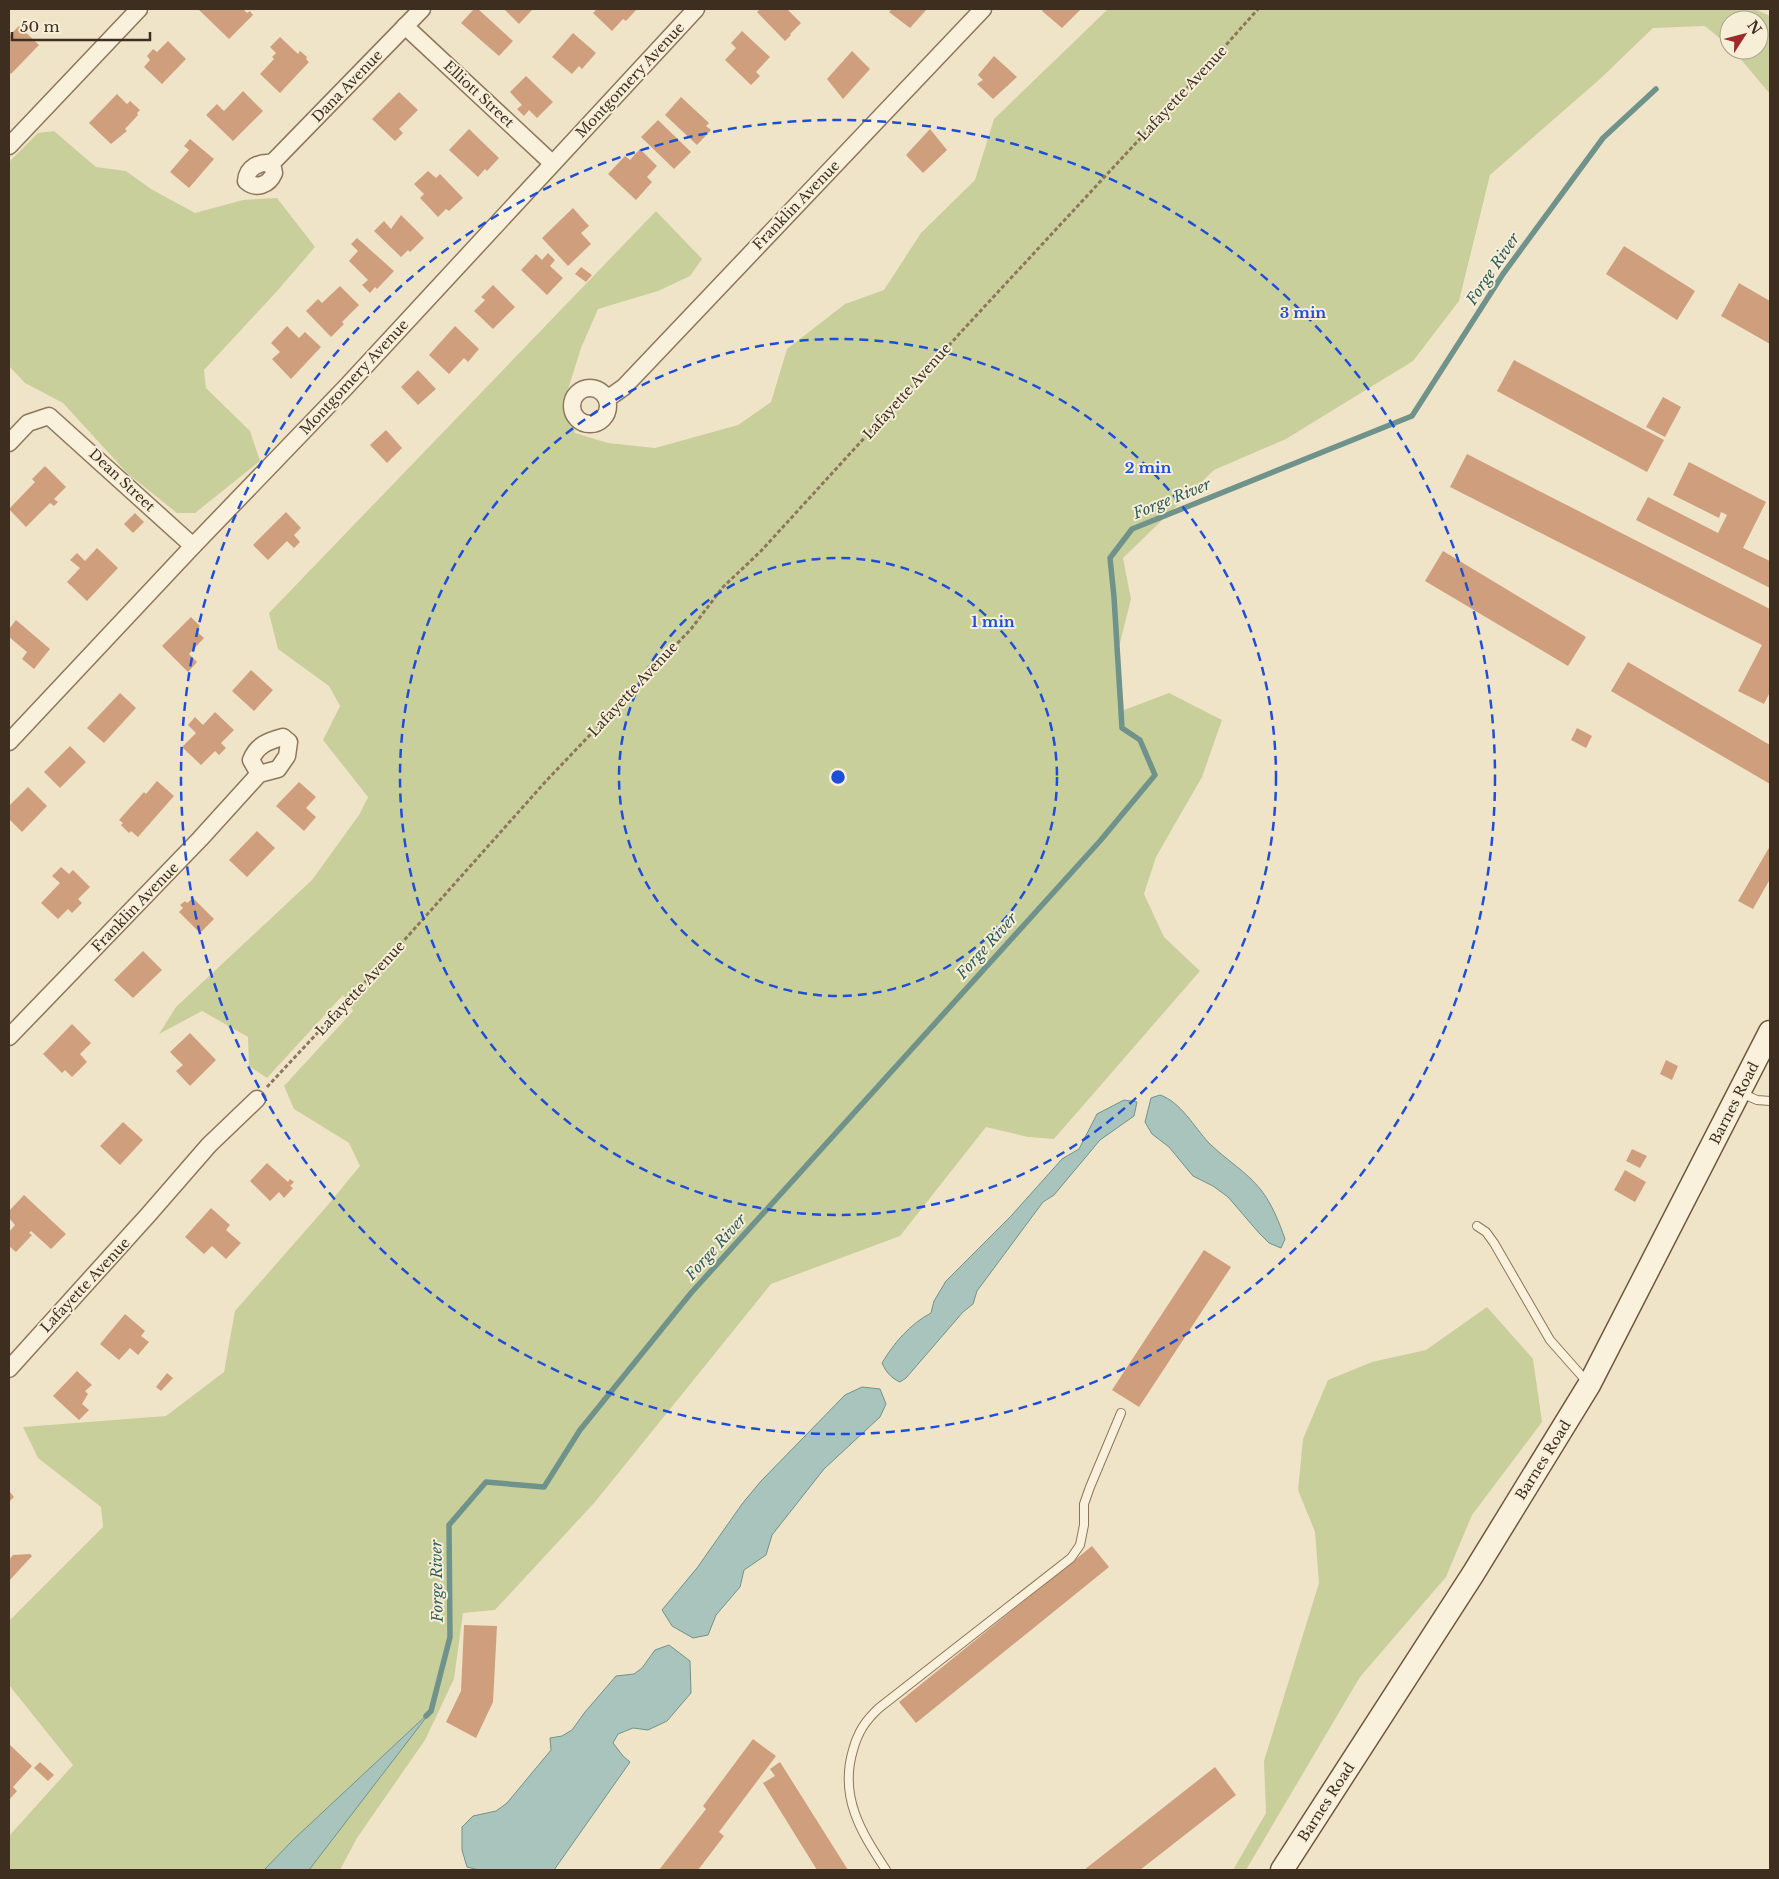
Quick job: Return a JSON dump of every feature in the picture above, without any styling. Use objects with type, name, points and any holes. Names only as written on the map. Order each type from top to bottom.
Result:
[{"type":"street","points":[[9,146],[139,9]]},
{"type":"street","name":"Dana Avenue","points":[[272,163],[422,9]]},
{"type":"street","name":"Montgomery Avenue","points":[[9,742],[346,387],[696,9]]},
{"type":"street","name":"Franklin Avenue","points":[[607,399],[624,387],[983,9]]},
{"type":"street","name":"Elliott Street","points":[[406,26],[552,163]]},
{"type":"street","name":"Dean Street","points":[[9,443],[28,423],[49,416],[193,546]]},
{"type":"street","name":"Franklin Avenue","points":[[9,1037],[200,839],[259,774]]},
{"type":"street","name":"Barnes Road","points":[[1282,1870],[1473,1574],[1589,1385],[1770,1032]]},
{"type":"street","name":"Lafayette Avenue","points":[[9,1369],[209,1145],[257,1099]]},
{"type":"lane","points":[[1740,1092],[1757,1100],[1770,1101]]},
{"type":"lane","points":[[1478,1226],[1486,1232],[1494,1243],[1550,1340],[1589,1385]]},
{"type":"lane","points":[[886,1870],[868,1841],[849,1799],[847,1781],[858,1734],[868,1719],[879,1708],[1071,1558],[1080,1544],[1084,1525],[1084,1504],[1121,1413]]},
{"type":"path","name":"Lafayette Avenue","points":[[257,1099],[408,936],[547,780],[690,628],[723,587],[767,544],[1258,9]]},
{"type":"green space","points":[[1108,9],[1757,10],[1719,10],[1719,38],[1705,26],[1653,28],[1600,79],[1490,175],[1459,301],[1413,361],[1286,439],[1214,470],[1123,558],[1131,599],[1119,647],[1124,710],[1169,693],[1222,720],[1202,777],[1156,857],[1144,894],[1164,937],[1200,971],[1054,1139],[1028,1137],[986,1127],[900,1236],[771,1284],[595,1502],[495,1610],[463,1613],[454,1679],[425,1740],[357,1838],[340,1870],[309,1870],[428,1714],[294,1839],[264,1870],[9,1870],[9,1836],[73,1765],[9,1685],[9,1621],[103,1527],[101,1507],[38,1458],[23,1427],[166,1416],[224,1372],[235,1311],[360,1166],[349,1143],[294,1109],[284,1086],[353,1011],[343,995],[267,1078],[249,1066],[248,1037],[202,1011],[159,1034],[176,1007],[312,880],[359,815],[368,797],[323,740],[340,706],[329,686],[278,649],[269,613],[656,211],[702,259],[690,276],[658,291],[598,309],[581,348],[566,396],[575,433],[608,443],[655,448],[738,425],[771,402],[787,349],[845,304],[884,290],[921,233],[975,180],[994,119]]},
{"type":"green space","points":[[1769,16],[1770,16],[1770,94],[1741,60],[1769,60]]},
{"type":"green space","points":[[54,131],[96,167],[126,171],[151,189],[195,213],[243,200],[277,198],[315,247],[204,370],[206,388],[250,431],[260,461],[195,513],[177,513],[127,473],[63,403],[25,383],[9,366],[9,162],[38,133]]},
{"type":"green space","points":[[1487,1307],[1533,1359],[1542,1422],[1472,1515],[1446,1577],[1360,1677],[1246,1870],[1233,1870],[1266,1813],[1264,1761],[1319,1583],[1315,1532],[1298,1490],[1303,1439],[1328,1380],[1372,1362],[1426,1350]]},
{"type":"water","points":[[1160,1095],[1168,1098],[1181,1109],[1209,1143],[1249,1177],[1265,1195],[1285,1239],[1281,1248],[1269,1243],[1228,1197],[1213,1186],[1193,1176],[1169,1147],[1152,1134],[1145,1122],[1151,1098]]},
{"type":"water","points":[[1124,1100],[1137,1102],[1134,1116],[1100,1140],[1054,1195],[1043,1202],[977,1291],[973,1304],[963,1312],[906,1378],[900,1382],[891,1377],[882,1363],[903,1335],[923,1317],[931,1313],[934,1301],[946,1281],[1011,1216],[1062,1159],[1079,1149],[1097,1114]]},
{"type":"water","points":[[862,1387],[880,1389],[886,1404],[880,1417],[824,1469],[772,1535],[766,1555],[744,1570],[740,1587],[716,1615],[708,1635],[693,1638],[672,1626],[662,1610],[697,1568],[742,1504],[761,1481],[845,1395]]},
{"type":"water","points":[[669,1645],[690,1661],[691,1693],[667,1721],[648,1730],[633,1728],[618,1734],[613,1743],[630,1762],[554,1870],[479,1870],[467,1867],[462,1850],[462,1827],[473,1816],[496,1811],[507,1803],[551,1750],[550,1738],[562,1736],[572,1730],[616,1676],[634,1674],[642,1668],[655,1650]]},
{"type":"water","points":[[431,1711],[309,1870],[264,1870],[294,1839]]},
{"type":"building","points":[[198,9],[243,9],[247,13],[250,11],[253,15],[229,39]]},
{"type":"building","points":[[474,9],[478,9],[513,41],[499,56],[461,23]]},
{"type":"building","points":[[504,9],[531,9],[532,10],[519,24]]},
{"type":"building","points":[[597,9],[636,10],[626,21],[623,19],[612,31],[593,13]]},
{"type":"building","points":[[760,9],[787,9],[801,23],[785,41],[757,12]]},
{"type":"building","points":[[892,9],[927,9],[910,28],[889,12]]},
{"type":"building","points":[[1044,9],[1081,9],[1062,28],[1042,11]]},
{"type":"building","points":[[19,26],[39,45],[11,74],[9,72],[9,36]]},
{"type":"building","points":[[742,31],[770,57],[756,72],[760,76],[751,85],[725,60],[736,48],[731,43]]},
{"type":"building","points":[[573,33],[596,53],[582,69],[579,66],[572,74],[552,57]]},
{"type":"building","points":[[280,37],[298,54],[300,51],[307,57],[306,59],[309,62],[280,93],[260,74],[274,59],[272,57],[276,53],[270,47]]},
{"type":"building","points":[[168,41],[186,59],[162,84],[144,67],[150,60],[147,56],[153,49],[157,52]]},
{"type":"building","points":[[852,51],[870,69],[843,99],[827,79]]},
{"type":"building","points":[[994,56],[1017,77],[993,99],[977,84],[983,80],[978,75]]},
{"type":"building","points":[[526,76],[553,102],[537,118],[529,110],[524,116],[517,109],[522,105],[510,92]]},
{"type":"building","points":[[243,91],[263,111],[233,141],[206,115],[217,104],[224,111]]},
{"type":"building","points":[[399,92],[418,110],[399,129],[403,133],[395,141],[372,119]]},
{"type":"building","points":[[117,94],[127,104],[130,101],[140,110],[137,113],[138,115],[125,129],[127,131],[111,144],[89,123]]},
{"type":"building","points":[[681,97],[709,123],[706,126],[711,130],[697,145],[665,115]]},
{"type":"building","points":[[658,120],[691,152],[674,169],[641,137]]},
{"type":"building","points":[[469,129],[499,158],[487,171],[485,169],[478,177],[449,150]]},
{"type":"building","points":[[930,129],[947,150],[923,173],[906,155]]},
{"type":"building","points":[[190,139],[214,159],[189,188],[170,172],[189,150],[184,146]]},
{"type":"building","points":[[640,149],[657,166],[647,177],[652,182],[636,200],[608,174],[625,156],[630,160]]},
{"type":"building","points":[[428,171],[436,178],[440,174],[463,198],[449,211],[446,209],[438,217],[420,198],[424,194],[414,184]]},
{"type":"building","points":[[573,208],[589,226],[581,233],[591,244],[568,266],[542,238]]},
{"type":"building","points":[[401,215],[424,238],[410,252],[408,250],[401,257],[374,231],[384,221],[391,229]]},
{"type":"building","points":[[357,238],[394,271],[377,289],[375,287],[370,293],[362,285],[368,280],[349,261],[358,251],[351,244]]},
{"type":"building","points":[[1624,246],[1695,291],[1677,320],[1606,274]]},
{"type":"building","points":[[548,253],[555,260],[550,266],[563,278],[547,295],[521,270],[536,254],[542,260]]},
{"type":"building","points":[[581,267],[592,275],[586,282],[575,274]]},
{"type":"building","points":[[1739,283],[1770,301],[1770,344],[1721,316]]},
{"type":"building","points":[[493,285],[515,307],[493,329],[474,311],[485,300],[481,297]]},
{"type":"building","points":[[340,286],[359,305],[342,322],[344,324],[331,337],[306,311],[318,299],[322,303]]},
{"type":"building","points":[[287,326],[299,338],[305,332],[321,347],[291,379],[272,359],[280,352],[271,343]]},
{"type":"building","points":[[455,326],[479,349],[468,362],[464,358],[449,374],[429,355]]},
{"type":"building","points":[[1514,360],[1664,440],[1647,472],[1497,391]]},
{"type":"building","points":[[418,370],[436,389],[418,405],[401,387]]},
{"type":"building","points":[[1663,397],[1681,407],[1665,437],[1646,427]]},
{"type":"building","points":[[386,430],[402,448],[387,463],[370,445]]},
{"type":"building","points":[[1467,454],[1770,609],[1770,692],[1764,704],[1738,691],[1762,645],[1450,487]]},
{"type":"building","points":[[1689,462],[1766,502],[1743,548],[1770,561],[1770,588],[1636,520],[1648,497],[1718,533],[1727,515],[1721,512],[1719,518],[1673,495]]},
{"type":"building","points":[[45,466],[66,487],[54,499],[58,502],[54,506],[50,503],[26,527],[9,509],[35,482],[32,479]]},
{"type":"building","points":[[286,512],[301,528],[294,535],[300,542],[294,548],[287,541],[268,560],[253,545]]},
{"type":"building","points":[[135,513],[144,522],[133,533],[124,524]]},
{"type":"building","points":[[97,548],[118,568],[87,601],[67,582],[80,568],[70,560],[77,553],[85,561]]},
{"type":"building","points":[[1443,551],[1586,637],[1568,666],[1425,581]]},
{"type":"building","points":[[191,617],[200,626],[196,631],[204,638],[189,654],[197,662],[188,672],[162,646]]},
{"type":"building","points":[[16,620],[50,649],[34,669],[22,659],[27,652],[9,637],[9,629]]},
{"type":"building","points":[[1628,662],[1770,745],[1770,784],[1611,691]]},
{"type":"building","points":[[251,670],[273,690],[254,711],[232,691]]},
{"type":"building","points":[[120,693],[136,708],[104,743],[87,728]]},
{"type":"building","points":[[215,712],[234,730],[221,743],[226,748],[219,755],[215,751],[201,765],[182,747],[196,733],[188,725],[195,717],[203,725]]},
{"type":"building","points":[[1577,728],[1592,736],[1586,748],[1571,740]]},
{"type":"building","points":[[70,746],[86,762],[60,788],[44,772]]},
{"type":"building","points":[[157,781],[174,796],[138,837],[131,831],[129,833],[119,820],[144,792],[146,794]]},
{"type":"building","points":[[299,782],[316,797],[306,808],[316,817],[304,831],[276,806]]},
{"type":"building","points":[[28,787],[47,806],[22,832],[9,819],[9,806]]},
{"type":"building","points":[[257,831],[275,848],[247,877],[229,860]]},
{"type":"building","points":[[1770,846],[1770,879],[1753,909],[1738,901]]},
{"type":"building","points":[[61,867],[69,874],[73,870],[90,887],[78,899],[82,903],[72,913],[68,909],[58,919],[41,903],[60,883],[52,876]]},
{"type":"building","points":[[193,898],[214,919],[200,933],[179,912],[183,908],[180,905],[185,901],[187,903]]},
{"type":"building","points":[[143,951],[162,970],[133,998],[114,980]]},
{"type":"building","points":[[72,1024],[91,1043],[80,1054],[87,1062],[72,1077],[65,1070],[62,1073],[43,1054]]},
{"type":"building","points":[[190,1033],[216,1060],[190,1086],[176,1071],[183,1065],[170,1052]]},
{"type":"building","points":[[1666,1060],[1678,1066],[1672,1080],[1660,1074]]},
{"type":"building","points":[[123,1122],[143,1140],[120,1165],[100,1146]]},
{"type":"building","points":[[1632,1149],[1647,1156],[1640,1168],[1626,1161]]},
{"type":"building","points":[[267,1163],[288,1182],[290,1179],[294,1182],[290,1186],[293,1188],[284,1198],[279,1192],[270,1201],[250,1181]]},
{"type":"building","points":[[1625,1170],[1646,1182],[1635,1202],[1614,1190]]},
{"type":"building","points":[[24,1195],[66,1234],[51,1249],[31,1231],[29,1233],[32,1235],[16,1252],[9,1246],[9,1232],[15,1225],[9,1218],[9,1211]]},
{"type":"building","points":[[211,1208],[230,1225],[226,1230],[241,1243],[226,1259],[212,1246],[204,1254],[185,1237]]},
{"type":"building","points":[[1204,1250],[1231,1267],[1139,1407],[1112,1390]]},
{"type":"building","points":[[125,1314],[145,1331],[141,1336],[149,1342],[138,1355],[130,1348],[119,1360],[100,1344]]},
{"type":"building","points":[[77,1371],[92,1385],[85,1391],[88,1394],[82,1404],[89,1410],[79,1420],[53,1396]]},
{"type":"building","points":[[167,1373],[173,1378],[161,1391],[156,1387]]},
{"type":"building","points":[[9,1491],[14,1497],[9,1502]]},
{"type":"building","points":[[1092,1546],[1109,1567],[916,1723],[899,1702]]},
{"type":"building","points":[[30,1554],[32,1556],[9,1581],[9,1560],[13,1555]]},
{"type":"building","points":[[464,1625],[497,1626],[493,1702],[476,1738],[446,1722],[461,1691]]},
{"type":"building","points":[[753,1739],[776,1756],[719,1832],[724,1836],[698,1870],[659,1870],[706,1809],[703,1806]]},
{"type":"building","points":[[9,1744],[32,1766],[13,1787],[17,1791],[9,1800]]},
{"type":"building","points":[[40,1762],[54,1775],[48,1781],[34,1768]]},
{"type":"building","points":[[780,1762],[848,1870],[817,1870],[763,1783],[775,1776],[770,1769]]},
{"type":"building","points":[[1215,1767],[1236,1795],[1140,1870],[1084,1870]]},
{"type":"waterway","name":"Forge River","points":[[426,1716],[431,1711],[450,1637],[449,1525],[486,1482],[544,1487],[580,1430],[691,1293],[1100,841],[1155,775],[1140,740],[1122,728],[1110,558],[1132,529],[1412,416],[1503,274],[1603,138],[1656,89]]}]
